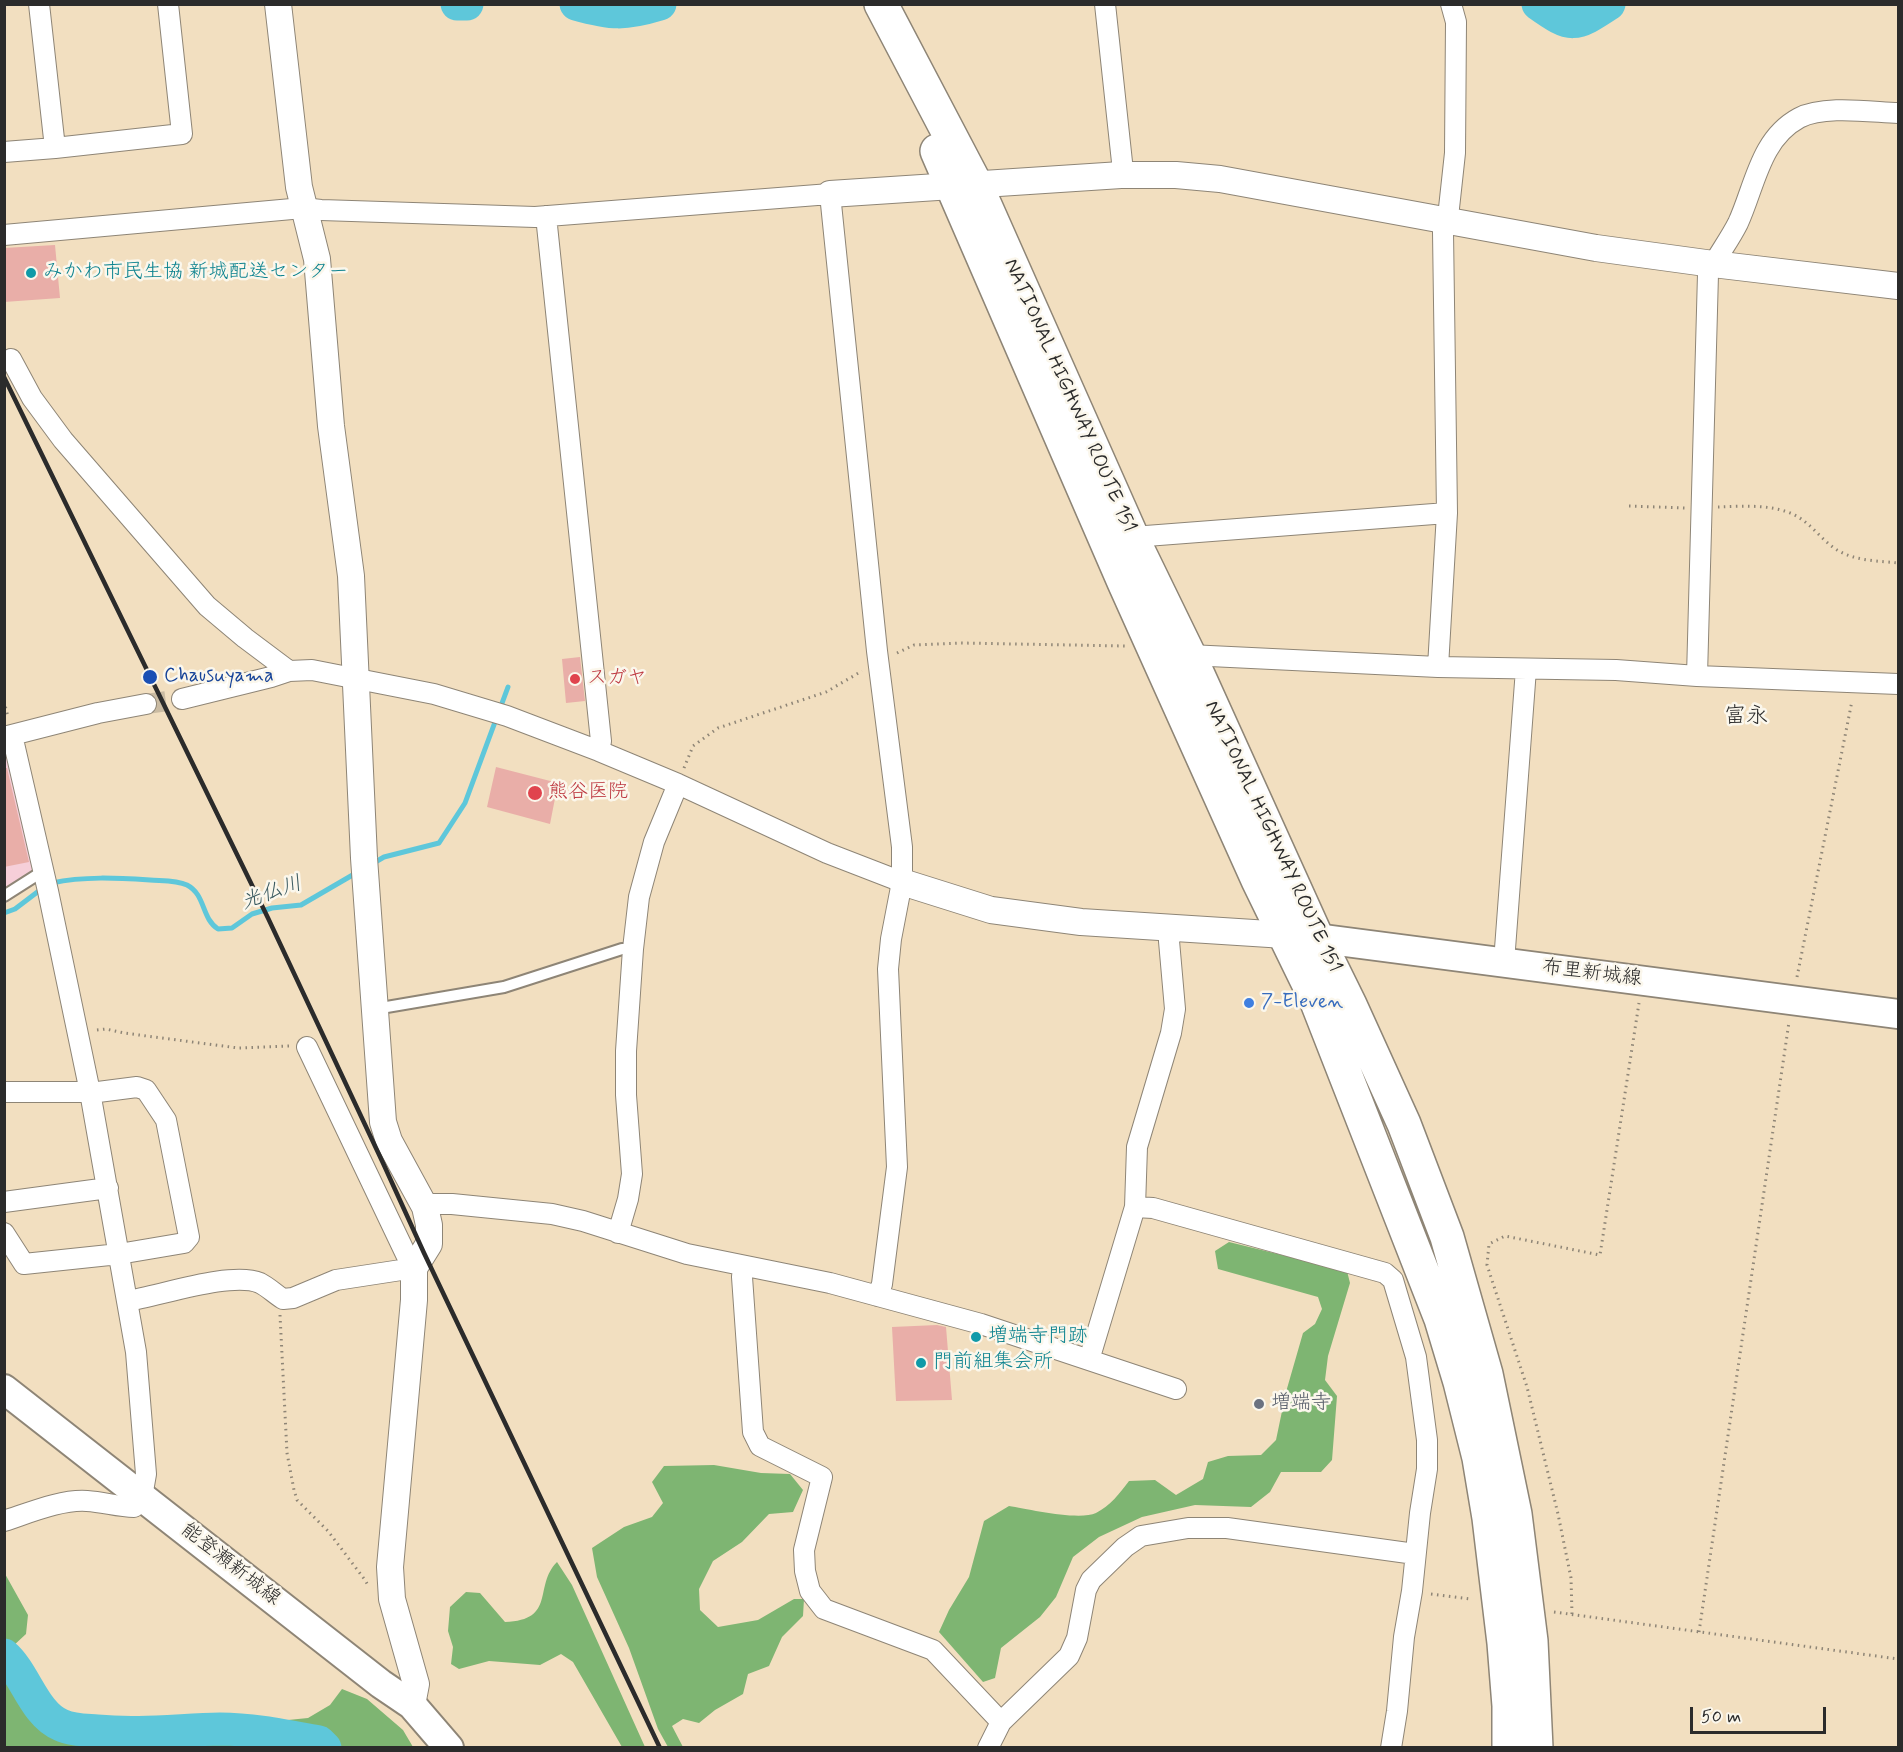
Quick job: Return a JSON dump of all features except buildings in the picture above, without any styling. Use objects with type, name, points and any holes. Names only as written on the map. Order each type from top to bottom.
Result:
[{"type":"highway","name":"NATIONAL HIGHWAY ROUTE 151","points":[[879,4],[1189,655],[1404,1124],[1447,1237],[1486,1374],[1515,1514],[1531,1641],[1536,1748]]},
{"type":"highway","name":"NATIONAL HIGHWAY ROUTE 151","points":[[964,186],[1124,582],[1315,997],[1441,1319],[1479,1458],[1492,1539],[1506,1664],[1509,1748]]},
{"type":"main road","name":"布里新城線","points":[[1285,935],[1899,1014]]},
{"type":"main road","name":"能登瀬新城線","points":[[4,1389],[381,1684],[412,1705],[448,1748]]},
{"type":"street","points":[[39,4],[55,148]]},
{"type":"street","points":[[4,152],[182,134],[168,4]]},
{"type":"street","points":[[127,1301],[243,1279],[260,1284],[283,1299],[293,1298],[336,1280],[414,1268],[429,1244],[429,1225],[425,1207],[389,1142],[383,1122],[365,865],[351,576],[331,426],[317,259],[311,229],[303,208],[278,4]]},
{"type":"street","points":[[1105,4],[1122,162],[1121,175]]},
{"type":"street","points":[[1438,667],[1447,513],[1443,232],[1449,208],[1455,153],[1456,22],[1451,4]]},
{"type":"street","points":[[1697,676],[1708,274],[1738,222],[1762,158],[1775,137],[1799,118],[1819,112],[1899,113]]},
{"type":"street","points":[[4,235],[303,208],[333,211],[546,216],[1121,175],[1176,175],[1220,179],[1596,248],[1899,286]]},
{"type":"street","points":[[830,194],[877,651],[902,848],[902,882],[891,939],[888,969],[897,1167],[882,1284],[878,1296]]},
{"type":"street","points":[[546,216],[601,741],[599,752]]},
{"type":"street","points":[[10,359],[32,398],[63,440],[207,606],[253,645],[289,671]]},
{"type":"street","points":[[1136,546],[1146,536],[1447,513]]},
{"type":"street","points":[[1189,655],[1438,667],[1616,670],[1854,684],[1899,684]]},
{"type":"street","points":[[1504,963],[1526,669]]},
{"type":"street","points":[[182,699],[289,671],[312,670],[434,694],[500,714],[599,752],[678,784],[827,853],[902,882],[990,910],[1081,922],[1285,935]]},
{"type":"street","points":[[4,1521],[56,1505],[86,1500],[117,1507],[134,1507],[142,1497],[146,1474],[136,1352],[108,1188],[46,881],[8,736],[146,704]]},
{"type":"street","points":[[618,1233],[628,1199],[632,1174],[626,1095],[626,1051],[639,897],[654,842],[678,784]]},
{"type":"street","points":[[1089,1360],[1135,1206],[1137,1147],[1171,1033],[1175,1009],[1170,941],[1173,928]]},
{"type":"street","points":[[307,1047],[414,1268],[414,1300],[390,1567],[392,1599],[416,1684],[412,1705]]},
{"type":"street","points":[[4,1092],[90,1092],[137,1087],[146,1090],[166,1120],[189,1238],[184,1243],[119,1254],[24,1264],[4,1233]]},
{"type":"street","points":[[4,1202],[108,1188]]},
{"type":"street","points":[[425,1207],[432,1204],[452,1204],[552,1214],[583,1221],[687,1254],[830,1283],[981,1324],[1176,1389]]},
{"type":"street","points":[[1135,1206],[1153,1208],[1386,1272],[1393,1280],[1416,1357],[1427,1440],[1427,1468],[1391,1748]]},
{"type":"street","points":[[743,1266],[753,1432],[760,1446],[822,1477],[804,1550],[805,1571],[810,1591],[824,1609],[933,1650],[1001,1722]]},
{"type":"street","points":[[988,1748],[1001,1722],[1069,1656],[1077,1638],[1086,1590],[1091,1580],[1125,1547],[1141,1536],[1188,1528],[1227,1528],[1415,1554]]},
{"type":"lane","points":[[4,896],[37,875],[46,881]]},
{"type":"lane","points":[[375,1009],[504,987],[621,949],[633,949]]},
{"type":"path","points":[[1629,506],[1702,508],[1748,506],[1786,510],[1803,519],[1839,552],[1859,558],[1899,563]]},
{"type":"path","points":[[1699,1632],[1792,1001],[1854,684]]},
{"type":"path","points":[[1572,1614],[1571,1578],[1558,1514],[1527,1387],[1487,1265],[1489,1244],[1505,1236],[1599,1255],[1642,980]]},
{"type":"path","points":[[77,1032],[105,1029],[238,1048],[307,1047]]},
{"type":"path","points":[[283,1299],[280,1311],[285,1396],[283,1410],[286,1453],[294,1490],[297,1500],[328,1530],[365,1580],[372,1596]]},
{"type":"path","points":[[1412,1591],[1470,1599]]},
{"type":"path","points":[[1554,1612],[1899,1659]]},
{"type":"shaded area","points":[[4,742],[39,878],[5,904]]},
{"type":"green space","points":[[1229,1242],[1347,1271],[1350,1283],[1328,1356],[1325,1380],[1337,1396],[1332,1460],[1321,1472],[1281,1472],[1270,1492],[1251,1507],[1195,1505],[1142,1517],[1099,1537],[1073,1557],[1056,1597],[1040,1617],[1001,1648],[995,1678],[983,1682],[939,1632],[969,1577],[984,1521],[1009,1506],[1078,1516],[1096,1513],[1110,1503],[1129,1481],[1155,1480],[1176,1495],[1203,1479],[1208,1462],[1228,1456],[1261,1455],[1276,1440],[1286,1392],[1303,1333],[1315,1324],[1322,1309],[1318,1297],[1218,1269],[1215,1251]]},
{"type":"green space","points":[[714,1465],[761,1473],[790,1474],[803,1490],[793,1512],[769,1514],[742,1542],[713,1561],[699,1589],[700,1610],[718,1627],[758,1620],[794,1599],[804,1599],[803,1616],[782,1637],[769,1666],[748,1674],[743,1694],[715,1710],[699,1723],[683,1719],[672,1726],[683,1747],[668,1747],[658,1729],[629,1648],[597,1577],[592,1548],[624,1527],[652,1517],[663,1503],[652,1482],[664,1466]]},
{"type":"green space","points":[[557,1562],[572,1585],[645,1747],[622,1747],[573,1662],[561,1654],[540,1665],[489,1661],[459,1669],[451,1664],[453,1647],[448,1631],[450,1607],[466,1592],[480,1593],[505,1622],[521,1620],[532,1615],[538,1608],[550,1571]]},
{"type":"green space","points":[[4,1572],[28,1615],[26,1634],[12,1647],[8,1670],[21,1699],[44,1723],[64,1735],[105,1741],[150,1738],[176,1719],[214,1716],[268,1722],[308,1718],[330,1705],[342,1689],[367,1699],[403,1730],[413,1747],[5,1747]]},
{"type":"waterway","points":[[457,4],[467,4]]},
{"type":"waterway","points":[[576,4],[618,12],[660,4]]},
{"type":"waterway","points":[[1538,4],[1566,21],[1573,22],[1588,17],[1609,4]]},
{"type":"waterway","name":"光仏川","points":[[372,864],[384,857],[439,843],[465,803],[508,687]]},
{"type":"waterway","name":"光仏川","points":[[52,883],[101,878],[183,883],[193,889],[201,900],[209,919],[218,929],[232,928],[252,914],[272,908],[301,905],[356,873]]},
{"type":"waterway","name":"光仏川","points":[[4,913],[15,909],[44,887]]},
{"type":"waterway","points":[[4,1655],[44,1712],[52,1720],[69,1728],[128,1733],[245,1730],[319,1742],[325,1748]]},
{"type":"tunnel","points":[[146,704],[182,699]]},
{"type":"railway","points":[[4,377],[268,918],[424,1253],[660,1748]]},
{"type":"place","name":"みかわ市民生協 新城配送センター","points":[[31,273]]},
{"type":"place","name":"Chausuyama","points":[[150,677]]},
{"type":"place","name":"スガヤ","points":[[575,679]]},
{"type":"place","name":"熊谷医院","points":[[535,793]]},
{"type":"place","name":"7-Eleven","points":[[1249,1003]]},
{"type":"place","name":"増端寺門跡","points":[[976,1337]]},
{"type":"place","name":"門前組集会所","points":[[921,1363]]},
{"type":"place","name":"増端寺","points":[[1259,1404]]},
{"type":"district","name":"富永","points":[[1746,717]]}]
